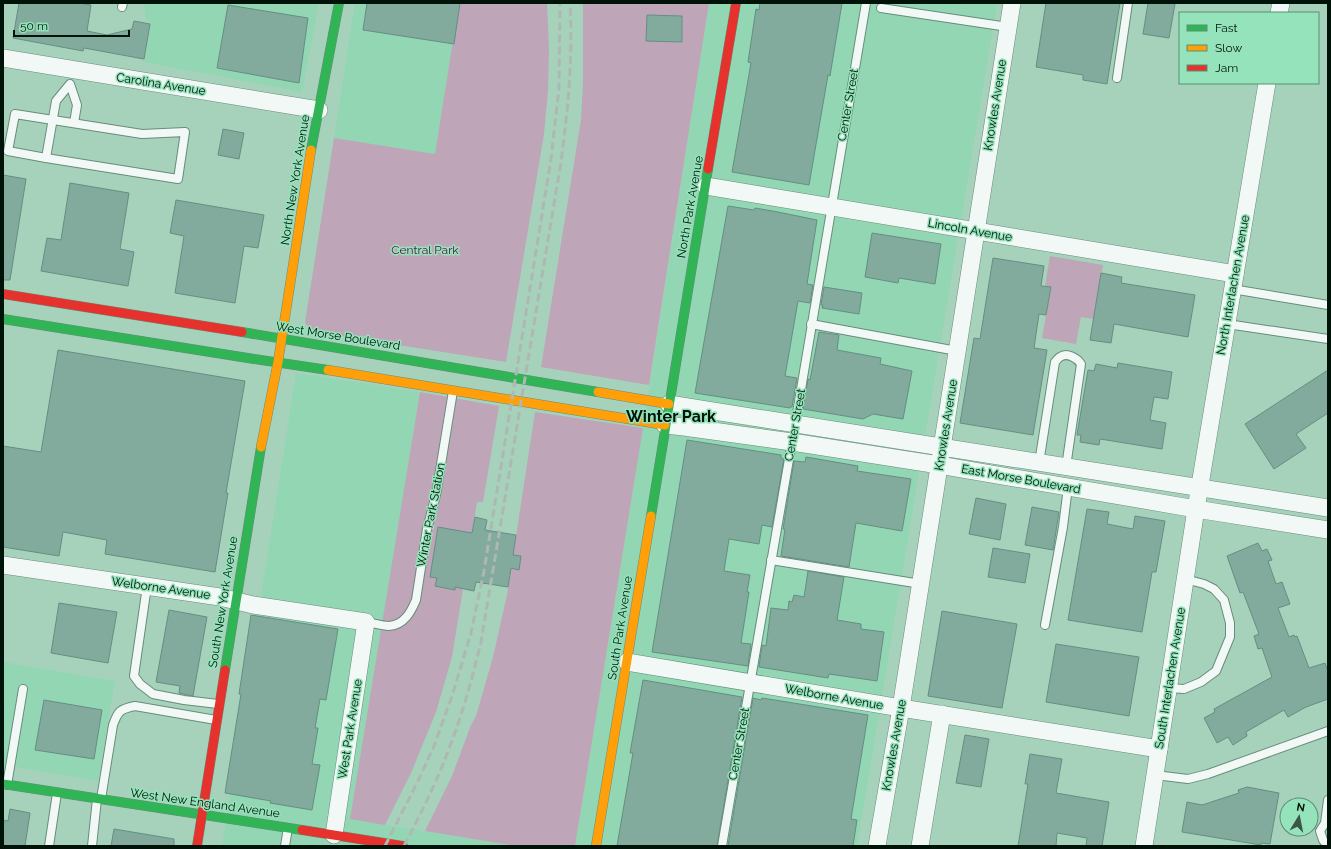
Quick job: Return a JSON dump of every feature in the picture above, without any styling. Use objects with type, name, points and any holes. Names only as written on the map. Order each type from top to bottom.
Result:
[{"type":"street","name":"North New York Avenue","points":[[278,362],[338,3]]},
{"type":"street","name":"North Park Avenue","points":[[667,415],[736,3]]},
{"type":"street","name":"Knowles Avenue","points":[[877,846],[921,584],[975,231],[1012,3]]},
{"type":"street","name":"Carolina Avenue","points":[[3,58],[71,77],[319,110]]},
{"type":"street","name":"North Interlachen Avenue","points":[[1196,509],[1267,84]]},
{"type":"street","name":"Lincoln Avenue","points":[[706,186],[975,231],[1234,282]]},
{"type":"street","name":"West Morse Boulevard","points":[[3,294],[282,339],[404,370],[667,415]]},
{"type":"street","name":"West Morse Boulevard","points":[[3,319],[254,359],[278,362],[404,370],[667,415]]},
{"type":"street","name":"South New York Avenue","points":[[197,846],[263,432],[278,362]]},
{"type":"street","name":"East Morse Boulevard","points":[[667,415],[795,424],[1328,508]]},
{"type":"street","name":"East Morse Boulevard","points":[[667,415],[684,427],[939,465],[1328,530]]},
{"type":"street","name":"South Park Avenue","points":[[596,846],[667,415]]},
{"type":"street","name":"Center Street","points":[[792,442],[795,424]]},
{"type":"street","name":"South Interlachen Avenue","points":[[1144,846],[1196,509]]},
{"type":"street","name":"Welborne Avenue","points":[[3,565],[220,597],[252,605],[366,622]]},
{"type":"street","name":"West Park Avenue","points":[[334,835],[366,622]]},
{"type":"street","name":"Welborne Avenue","points":[[627,662],[1159,749]]},
{"type":"street","points":[[920,846],[942,714]]},
{"type":"street","name":"West New England Avenue","points":[[5,784],[403,846]]},
{"type":"lane","name":"Center Street","points":[[795,424],[866,3]]},
{"type":"lane","points":[[1117,78],[1128,3]]},
{"type":"lane","points":[[881,8],[1008,27]]},
{"type":"lane","points":[[46,158],[56,101],[71,77]]},
{"type":"lane","points":[[71,77],[77,105],[74,123]]},
{"type":"lane","points":[[15,114],[52,120],[142,134],[185,132],[178,179],[8,151],[15,114]]},
{"type":"lane","points":[[1234,282],[1328,305]]},
{"type":"lane","points":[[811,324],[957,351]]},
{"type":"lane","points":[[1227,324],[1328,339]]},
{"type":"lane","points":[[1039,463],[1055,362],[1060,357],[1065,355],[1078,359],[1081,364],[1066,467]]},
{"type":"lane","name":"Winter Park Station","points":[[366,622],[389,626],[400,623],[406,618],[416,600],[427,529],[436,495],[455,379]]},
{"type":"lane","name":"Center Street","points":[[722,846],[792,442]]},
{"type":"lane","points":[[1045,625],[1063,527],[1068,487]]},
{"type":"lane","points":[[771,560],[921,584]]},
{"type":"lane","points":[[1168,688],[1184,689],[1201,682],[1216,672],[1230,637],[1230,623],[1224,600],[1214,589],[1204,584],[1185,579]]},
{"type":"lane","points":[[146,586],[134,676],[140,684],[153,694],[184,700],[219,704]]},
{"type":"lane","points":[[5,784],[23,689]]},
{"type":"lane","points":[[92,846],[113,725],[117,715],[124,708],[135,706],[217,720]]},
{"type":"lane","points":[[1155,775],[1188,779],[1208,774],[1328,731]]},
{"type":"lane","points":[[49,846],[57,793]]},
{"type":"lane","points":[[1328,800],[1326,824],[1320,831],[1328,846]]},
{"type":"lane","points":[[285,846],[288,827]]},
{"type":"shaded area","points":[[144,3],[319,3],[302,92],[144,62],[151,22],[146,22]]},
{"type":"shaded area","points":[[355,3],[460,3],[435,154],[334,138]]},
{"type":"shaded area","points":[[709,3],[997,3],[857,846],[575,846],[643,428]]},
{"type":"shaded area","points":[[296,373],[420,392],[350,819],[516,846],[222,846]]},
{"type":"shaded area","points":[[3,662],[115,681],[98,781],[3,765]]},
{"type":"green space","name":"Central Park","points":[[459,3],[547,3],[549,48],[548,91],[544,134],[506,362],[310,331],[305,322],[334,138],[435,154]]},
{"type":"green space","points":[[583,3],[709,3],[649,385],[541,367],[581,120],[583,83]]},
{"type":"green space","points":[[1050,256],[1103,265],[1094,319],[1081,317],[1076,344],[1042,338],[1051,288],[1045,286]]},
{"type":"green space","points":[[420,392],[499,406],[483,502],[477,502],[452,657],[436,712],[411,773],[385,825],[350,819]]},
{"type":"green space","points":[[535,412],[643,428],[575,846],[516,846],[425,831],[452,776],[471,725],[476,716],[493,657],[507,595]]},
{"type":"building","points":[[19,3],[79,3],[91,5],[87,31],[107,35],[132,29],[134,21],[150,24],[144,59],[84,48],[83,51],[13,38]]},
{"type":"building","points":[[367,3],[460,3],[454,44],[363,30]]},
{"type":"building","points":[[760,3],[842,3],[830,76],[828,75],[809,185],[732,172],[751,63],[748,62],[756,9],[759,10]]},
{"type":"building","points":[[1046,3],[1120,3],[1107,84],[1083,80],[1083,75],[1036,67]]},
{"type":"building","points":[[1148,3],[1175,4],[1169,38],[1143,34]]},
{"type":"building","points":[[228,5],[308,18],[299,83],[217,68]]},
{"type":"building","points":[[647,15],[682,16],[682,42],[646,41]]},
{"type":"building","points":[[223,129],[244,133],[239,159],[218,155]]},
{"type":"building","points":[[3,175],[26,179],[10,280],[3,280]]},
{"type":"building","points":[[70,183],[129,193],[120,249],[134,252],[128,286],[41,271],[47,238],[61,240]]},
{"type":"building","points":[[176,200],[264,215],[258,248],[244,246],[235,303],[175,293],[184,236],[170,233]]},
{"type":"building","points":[[728,206],[754,210],[755,208],[817,220],[807,284],[813,285],[810,303],[798,301],[785,376],[797,378],[792,407],[790,408],[695,393]]},
{"type":"building","points":[[872,233],[941,244],[935,284],[899,278],[898,283],[865,277]]},
{"type":"building","points":[[993,258],[1044,266],[1041,286],[1051,287],[1046,315],[1039,314],[1034,348],[1047,350],[1033,435],[960,423],[974,338],[980,339]]},
{"type":"building","points":[[1101,273],[1122,277],[1121,283],[1195,295],[1188,337],[1114,324],[1111,343],[1090,340]]},
{"type":"building","points":[[824,287],[862,293],[859,314],[822,308],[823,305],[821,305]]},
{"type":"building","points":[[819,332],[839,335],[837,350],[881,358],[880,364],[912,371],[903,419],[873,414],[863,419],[803,409],[808,379],[810,380]]},
{"type":"building","points":[[58,350],[245,381],[226,493],[228,493],[215,572],[105,554],[107,540],[63,532],[59,556],[3,547],[3,446],[41,452]]},
{"type":"building","points":[[1118,363],[1172,372],[1168,399],[1154,397],[1150,420],[1166,423],[1162,449],[1100,439],[1099,445],[1080,442],[1081,435],[1077,435],[1088,370],[1094,371],[1096,364],[1117,368]]},
{"type":"building","points":[[1328,370],[1328,413],[1296,434],[1306,448],[1274,469],[1245,424]]},
{"type":"building","points":[[687,440],[781,455],[781,458],[784,459],[772,527],[762,525],[759,544],[729,539],[724,571],[750,575],[747,592],[749,592],[741,643],[751,644],[748,666],[652,652]]},
{"type":"building","points":[[806,457],[858,466],[857,471],[911,479],[902,531],[856,523],[849,567],[781,556],[785,529],[783,529],[794,461],[805,462]]},
{"type":"building","points":[[976,498],[1006,504],[1000,540],[969,534]]},
{"type":"building","points":[[1032,507],[1059,512],[1053,550],[1025,545]]},
{"type":"building","points":[[1087,509],[1109,512],[1107,524],[1133,529],[1135,516],[1165,521],[1156,572],[1152,572],[1142,632],[1068,620]]},
{"type":"building","points":[[475,517],[487,520],[485,530],[516,535],[513,555],[521,556],[519,570],[511,568],[508,587],[476,582],[474,591],[455,587],[455,590],[435,586],[437,578],[430,577],[438,527],[472,533]]},
{"type":"building","points":[[1258,543],[1262,551],[1267,549],[1272,560],[1268,561],[1276,584],[1282,582],[1290,604],[1278,608],[1289,637],[1294,635],[1295,637],[1297,636],[1309,668],[1325,663],[1328,671],[1328,699],[1306,707],[1288,717],[1284,710],[1246,732],[1247,736],[1233,745],[1228,737],[1217,743],[1204,718],[1215,712],[1214,709],[1272,677],[1262,648],[1258,649],[1254,636],[1259,634],[1243,592],[1240,593],[1227,556]]},
{"type":"building","points":[[993,548],[1030,554],[1025,583],[988,577]]},
{"type":"building","points":[[808,571],[844,577],[837,620],[861,624],[861,629],[884,632],[877,681],[829,674],[828,678],[759,667],[762,645],[766,646],[771,608],[788,610],[789,601],[792,602],[794,595],[804,597]]},
{"type":"building","points":[[59,603],[117,612],[108,663],[51,653]]},
{"type":"building","points":[[169,610],[207,617],[193,696],[179,693],[180,686],[156,682]]},
{"type":"building","points":[[942,611],[1017,624],[1002,708],[928,696]]},
{"type":"building","points":[[251,615],[338,629],[326,700],[320,699],[315,728],[318,728],[312,764],[320,765],[312,810],[225,793],[241,694],[239,694]]},
{"type":"building","points":[[1056,644],[1139,657],[1129,716],[1046,702]]},
{"type":"building","points":[[643,680],[742,697],[717,846],[617,846],[633,753],[630,753]]},
{"type":"building","points":[[753,698],[761,700],[762,698],[868,715],[851,819],[857,820],[853,846],[728,846]]},
{"type":"building","points":[[44,700],[102,710],[94,759],[35,750]]},
{"type":"building","points":[[965,735],[989,739],[981,787],[956,783]]},
{"type":"building","points":[[1030,754],[1062,759],[1056,793],[1109,802],[1102,846],[1086,846],[1087,838],[1057,833],[1056,846],[1018,846],[1028,784],[1025,784]]},
{"type":"building","points":[[1247,787],[1279,793],[1270,844],[1261,843],[1261,845],[1182,832],[1187,802],[1202,805],[1239,793],[1238,790]]},
{"type":"building","points":[[10,809],[30,813],[25,846],[3,846],[3,820],[8,821]]},
{"type":"building","points":[[114,829],[174,839],[174,846],[111,846]]},
{"type":"railway","points":[[385,846],[434,746],[452,696],[471,633],[484,571],[551,159],[559,88],[560,3]]},
{"type":"railway","points":[[404,846],[433,787],[453,738],[481,642],[561,162],[569,83],[571,43],[570,3]]},
{"type":"traffic: fast","points":[[311,150],[339,3]]},
{"type":"traffic: fast","points":[[651,516],[708,169]]},
{"type":"traffic: fast","points":[[3,319],[328,370]]},
{"type":"traffic: fast","points":[[242,332],[598,392]]},
{"type":"traffic: fast","points":[[225,670],[261,447]]},
{"type":"traffic: fast","points":[[3,784],[302,830]]},
{"type":"traffic: slow","points":[[261,447],[278,362],[311,150]]},
{"type":"traffic: slow","points":[[328,370],[665,425]]},
{"type":"traffic: slow","points":[[598,392],[669,404]]},
{"type":"traffic: slow","points":[[596,846],[651,516]]},
{"type":"traffic: jam","points":[[708,169],[736,3]]},
{"type":"traffic: jam","points":[[3,294],[242,332]]},
{"type":"traffic: jam","points":[[197,846],[225,670]]},
{"type":"traffic: jam","points":[[302,830],[403,846]]},
{"type":"district","name":"Winter Park","points":[[671,416]]}]
